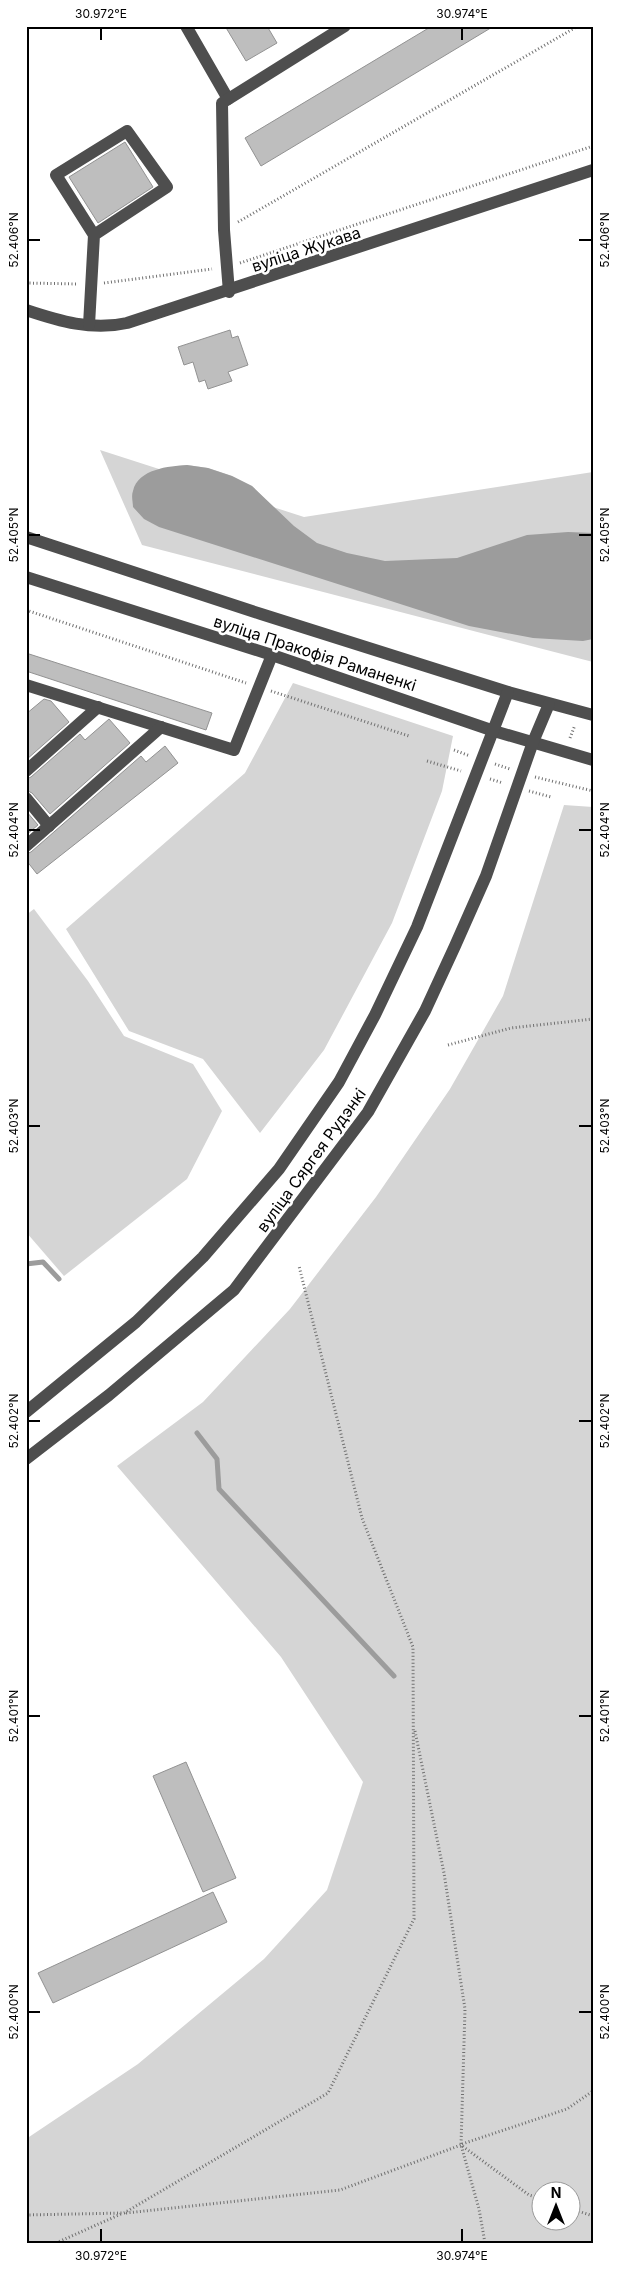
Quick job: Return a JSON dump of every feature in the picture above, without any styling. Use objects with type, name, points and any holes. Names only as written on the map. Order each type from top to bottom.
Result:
[{"type":"street","points":[[186,26],[228,99]]},
{"type":"street","points":[[229,292],[224,230],[222,102],[345,26]]},
{"type":"street","points":[[89,326],[94,235],[56,175],[127,131],[167,187],[94,235]]},
{"type":"street","name":"вуліца Жукава","points":[[26,310],[60,321],[89,326],[108,327],[127,323],[229,292],[593,170]]},
{"type":"street","name":"вуліца Пракофія Раманенкі","points":[[26,536],[261,614],[508,692],[593,715]]},
{"type":"street","name":"вуліца Пракофія Раманенкі","points":[[26,577],[272,655],[494,731],[593,760]]},
{"type":"street","points":[[26,698],[31,686],[234,750],[272,655]]},
{"type":"street","name":"вуліца Сяргея Рудэнкі","points":[[26,1412],[136,1322],[203,1257],[279,1169],[339,1082],[375,1015],[417,926],[508,692]]},
{"type":"street","name":"вуліца Сяргея Рудэнкі","points":[[26,1459],[109,1395],[234,1290],[368,1112],[425,1011],[455,946],[486,876],[533,742],[549,704]]},
{"type":"street","points":[[26,770],[98,707]]},
{"type":"street","points":[[26,846],[161,727]]},
{"type":"street","points":[[26,798],[49,826]]},
{"type":"path","points":[[224,230],[578,26]]},
{"type":"path","points":[[26,284],[91,284],[226,267],[593,146]]},
{"type":"path","points":[[26,610],[409,736]]},
{"type":"path","points":[[570,738],[575,724]]},
{"type":"path","points":[[427,761],[461,771]]},
{"type":"path","points":[[495,764],[508,768]]},
{"type":"path","points":[[534,777],[555,784],[593,791]]},
{"type":"path","points":[[490,779],[504,783]]},
{"type":"path","points":[[529,791],[551,797]]},
{"type":"path","points":[[448,1045],[511,1028],[593,1019]]},
{"type":"path","points":[[56,2243],[124,2213],[328,2093],[414,1919],[413,1647],[362,1518],[299,1266]]},
{"type":"path","points":[[413,1724],[444,1873],[465,2009],[461,2144],[479,2209],[485,2243]]},
{"type":"path","points":[[26,2215],[124,2213],[340,2190],[461,2144],[567,2109],[593,2091]]},
{"type":"path","points":[[461,2144],[532,2196]]},
{"type":"shaded area","points":[[100,450],[159,469],[187,465],[208,468],[232,476],[252,486],[273,507],[304,517],[593,472],[593,662],[142,545]]},
{"type":"shaded area","points":[[187,465],[208,468],[232,476],[252,486],[294,526],[317,543],[347,553],[385,561],[457,558],[527,535],[568,532],[593,533],[593,639],[583,641],[533,638],[469,626],[159,527],[144,519],[133,507],[132,495],[136,484],[141,478],[155,470]]},
{"type":"shaded area","points":[[293,683],[453,736],[442,791],[392,923],[324,1050],[260,1133],[203,1059],[129,1031],[66,929],[245,773]]},
{"type":"shaded area","points":[[564,805],[593,807],[593,2243],[26,2243],[26,2139],[138,2064],[264,1959],[327,1890],[363,1782],[281,1657],[117,1466],[203,1402],[290,1309],[376,1197],[450,1089],[503,996]]},
{"type":"shaded area","points":[[34,909],[88,981],[124,1036],[193,1064],[222,1111],[187,1179],[64,1276],[26,1232],[26,915]]},
{"type":"building","points":[[225,26],[267,26],[277,43],[246,61]]},
{"type":"building","points":[[432,26],[494,26],[261,166],[245,138]]},
{"type":"building","points":[[125,142],[153,187],[98,223],[69,177]]},
{"type":"building","points":[[230,330],[232,338],[238,336],[248,365],[228,372],[232,381],[208,389],[205,380],[199,382],[193,362],[184,365],[178,347]]},
{"type":"building","points":[[26,653],[212,713],[206,730],[26,671]]},
{"type":"building","points":[[44,699],[51,701],[69,722],[26,760],[26,714]]},
{"type":"building","points":[[109,719],[130,743],[50,814],[32,793],[26,790],[26,779],[31,777],[80,734],[85,740]]},
{"type":"building","points":[[165,746],[178,763],[37,874],[26,860],[26,854],[31,852],[141,756],[146,762]]},
{"type":"building","points":[[26,811],[38,825],[26,835]]},
{"type":"building","points":[[186,1762],[236,1878],[203,1892],[153,1776]]},
{"type":"building","points":[[213,1892],[227,1922],[53,2003],[38,1973]]},
{"type":"waterway","points":[[26,1264],[43,1262],[59,1279]]},
{"type":"waterway","points":[[197,1433],[217,1459],[219,1489],[394,1676]]}]
